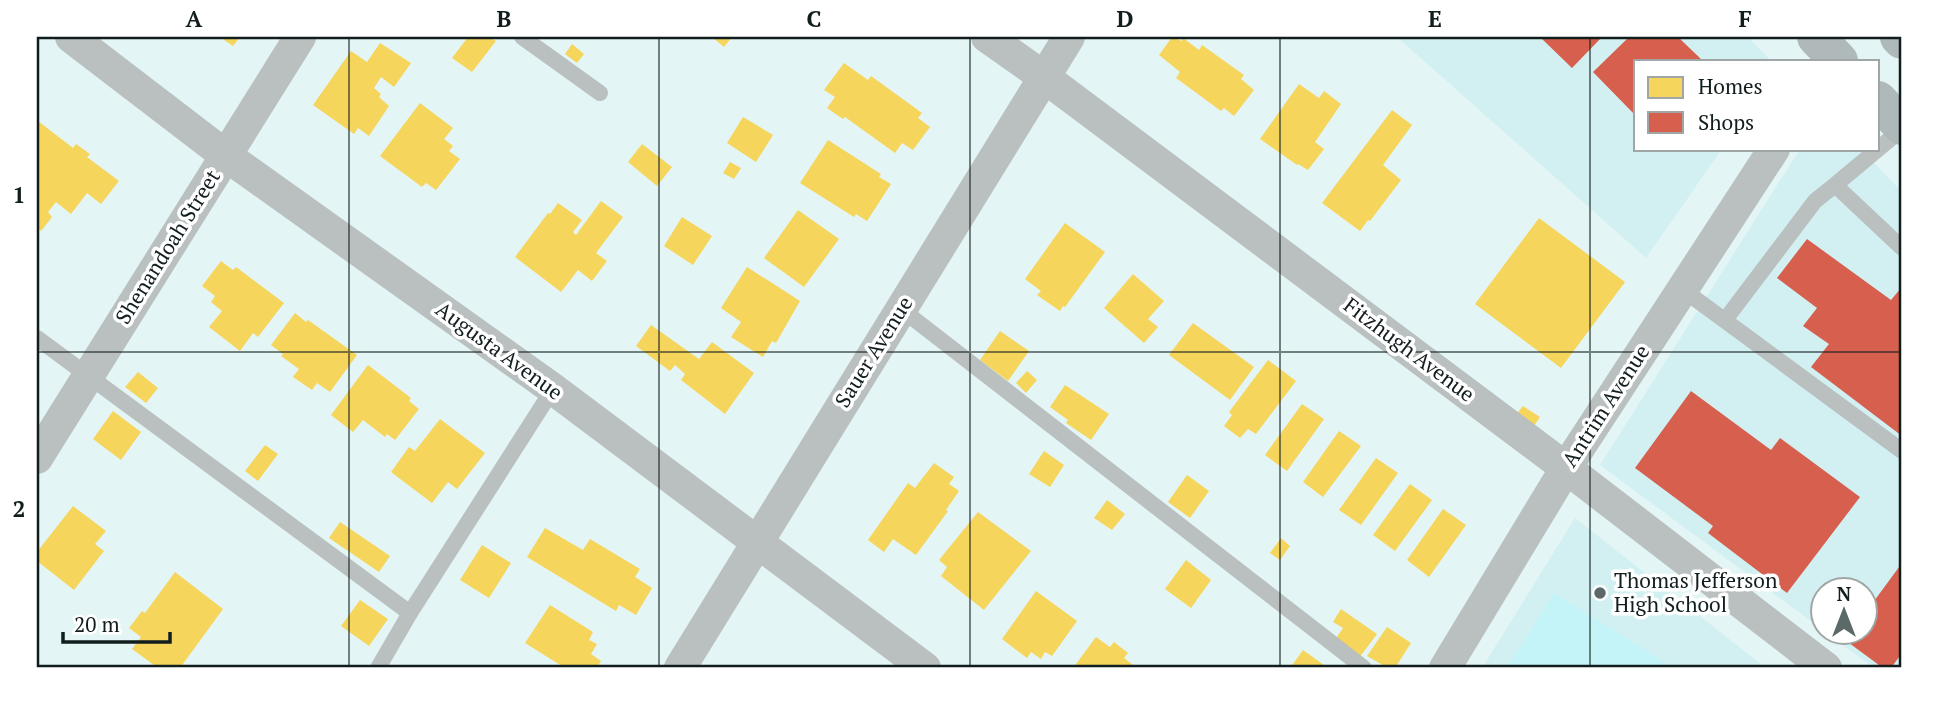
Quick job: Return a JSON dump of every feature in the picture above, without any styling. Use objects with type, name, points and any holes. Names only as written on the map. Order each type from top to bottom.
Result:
[{"type":"main road","points":[[1880,102],[1902,127]]},
{"type":"street","name":"Augusta Avenue","points":[[71,37],[225,155],[553,389],[925,668]]},
{"type":"street","name":"Shenandoah Street","points":[[37,458],[300,37]]},
{"type":"street","name":"Fitzhugh Avenue","points":[[987,37],[1566,468],[1826,668]]},
{"type":"street","name":"Sauer Avenue","points":[[680,668],[1069,37]]},
{"type":"street","name":"Antrim Avenue","points":[[1445,668],[1566,468],[1773,150]]},
{"type":"lane","points":[[522,37],[600,93]]},
{"type":"lane","points":[[1880,146],[1902,127]]},
{"type":"lane","points":[[1725,320],[1815,201],[1875,150]]},
{"type":"lane","points":[[1835,185],[1902,248]]},
{"type":"lane","points":[[1682,289],[1902,451]]},
{"type":"lane","points":[[901,309],[1364,668]]},
{"type":"lane","points":[[37,338],[410,613]]},
{"type":"lane","points":[[378,668],[410,613],[553,389]]},
{"type":"shaded area","points":[[1397,37],[1748,37],[1770,60],[1634,60],[1634,150],[1721,150],[1646,258]]},
{"type":"shaded area","points":[[1799,150],[1862,150],[1902,192],[1902,668],[1874,668],[1844,646],[1880,646],[1880,576],[1810,576],[1810,620],[1600,465]]},
{"type":"shaded area","name":"Thomas Jefferson High School","points":[[1575,518],[1766,668],[1482,668]]},
{"type":"shaded area","points":[[1554,593],[1674,668],[1507,668]]},
{"type":"building: Homes","points":[[220,37],[240,37],[233,46]]},
{"type":"building: Homes","points":[[468,37],[489,37],[496,41],[472,72],[452,58]]},
{"type":"building: Homes","points":[[712,37],[732,37],[724,47]]},
{"type":"building: Homes","points":[[1172,37],[1182,41],[1183,38],[1199,50],[1202,45],[1244,75],[1241,79],[1254,90],[1234,116],[1224,108],[1221,111],[1176,78],[1180,72],[1159,55]]},
{"type":"building: Homes","points":[[380,43],[411,63],[394,87],[381,77],[374,88],[389,106],[369,136],[358,128],[354,134],[313,105],[351,51],[367,62]]},
{"type":"building: Homes","points":[[572,44],[584,54],[577,63],[565,54]]},
{"type":"building: Homes","points":[[844,63],[868,80],[871,76],[922,113],[918,118],[930,127],[913,150],[902,143],[895,153],[845,117],[843,119],[827,108],[835,97],[824,90]]},
{"type":"building: Homes","points":[[1299,84],[1319,98],[1324,91],[1341,104],[1315,142],[1324,149],[1308,170],[1260,139]]},
{"type":"building: Homes","points":[[420,103],[453,128],[444,139],[453,146],[449,151],[460,159],[436,190],[426,183],[422,187],[380,156]]},
{"type":"building: Homes","points":[[1392,110],[1412,125],[1383,165],[1401,180],[1360,231],[1322,203]]},
{"type":"building: Homes","points":[[743,117],[773,135],[756,162],[727,143]]},
{"type":"building: Homes","points":[[38,121],[73,148],[76,144],[90,154],[87,157],[119,181],[101,204],[87,193],[71,214],[56,202],[48,212],[52,217],[41,231],[37,228]]},
{"type":"building: Homes","points":[[828,140],[881,174],[879,177],[891,184],[867,221],[856,214],[854,217],[800,183]]},
{"type":"building: Homes","points":[[642,144],[672,167],[657,186],[628,162]]},
{"type":"building: Homes","points":[[730,162],[741,168],[734,179],[723,173]]},
{"type":"building: Homes","points":[[601,201],[623,217],[596,253],[607,261],[592,281],[578,270],[561,292],[515,257],[558,203],[582,220],[573,232],[576,235]]},
{"type":"building: Homes","points":[[798,210],[839,239],[804,287],[764,258]]},
{"type":"building: Homes","points":[[682,217],[712,236],[693,265],[664,246]]},
{"type":"building: Homes","points":[[1539,218],[1625,282],[1561,368],[1475,304]]},
{"type":"building: Homes","points":[[1065,223],[1105,252],[1060,311],[1037,295],[1041,291],[1025,279]]},
{"type":"building: Homes","points":[[221,261],[233,270],[236,267],[284,303],[258,337],[253,333],[240,351],[209,327],[222,311],[211,302],[215,296],[202,286]]},
{"type":"building: Homes","points":[[747,267],[800,301],[776,343],[772,341],[763,357],[731,337],[741,322],[721,308]]},
{"type":"building: Homes","points":[[1133,274],[1164,301],[1148,319],[1158,327],[1144,343],[1104,308]]},
{"type":"building: Homes","points":[[295,313],[357,355],[330,392],[317,383],[312,390],[293,377],[299,369],[271,345]]},
{"type":"building: Homes","points":[[1193,323],[1254,367],[1230,400],[1169,355]]},
{"type":"building: Homes","points":[[651,325],[699,359],[712,342],[754,373],[725,414],[681,380],[685,374],[675,365],[670,371],[636,346]]},
{"type":"building: Homes","points":[[1000,331],[1029,351],[1008,381],[980,360]]},
{"type":"building: Homes","points":[[1268,360],[1296,381],[1256,434],[1248,429],[1240,438],[1224,426],[1232,415],[1229,412]]},
{"type":"building: Homes","points":[[368,365],[411,398],[409,401],[419,409],[395,440],[387,434],[385,437],[363,420],[353,432],[331,415]]},
{"type":"building: Homes","points":[[1027,371],[1037,380],[1026,393],[1016,383]]},
{"type":"building: Homes","points":[[138,372],[158,388],[146,403],[125,387]]},
{"type":"building: Homes","points":[[1065,385],[1109,414],[1091,440],[1066,423],[1068,420],[1050,407]]},
{"type":"building: Homes","points":[[1302,404],[1324,419],[1287,471],[1265,455]]},
{"type":"building: Homes","points":[[1523,406],[1540,417],[1532,429],[1515,416]]},
{"type":"building: Homes","points":[[113,411],[141,432],[121,460],[93,439]]},
{"type":"building: Homes","points":[[440,419],[485,453],[457,489],[448,482],[432,503],[391,472],[409,447],[415,451]]},
{"type":"building: Homes","points":[[1339,431],[1361,446],[1323,497],[1303,482]]},
{"type":"building: Homes","points":[[265,445],[278,454],[258,481],[245,471]]},
{"type":"building: Homes","points":[[1044,451],[1064,465],[1050,487],[1029,474]]},
{"type":"building: Homes","points":[[1376,458],[1398,473],[1361,525],[1339,510]]},
{"type":"building: Homes","points":[[934,463],[954,477],[949,484],[959,491],[946,510],[948,511],[916,555],[893,539],[884,552],[868,540],[908,483],[915,488]]},
{"type":"building: Homes","points":[[1187,475],[1209,491],[1190,518],[1168,502]]},
{"type":"building: Homes","points":[[1410,484],[1432,500],[1395,551],[1373,535]]},
{"type":"building: Homes","points":[[1107,500],[1125,514],[1112,530],[1094,518]]},
{"type":"building: Homes","points":[[73,506],[106,531],[95,544],[104,551],[74,590],[37,561],[37,552]]},
{"type":"building: Homes","points":[[1443,509],[1466,525],[1429,577],[1407,560]]},
{"type":"building: Homes","points":[[978,512],[1031,551],[984,610],[941,576],[947,567],[939,560]]},
{"type":"building: Homes","points":[[340,522],[390,556],[379,572],[329,538]]},
{"type":"building: Homes","points":[[545,528],[583,550],[590,539],[640,569],[635,577],[652,588],[636,615],[619,605],[616,611],[527,557]]},
{"type":"building: Homes","points":[[1281,538],[1290,546],[1280,560],[1270,553]]},
{"type":"building: Homes","points":[[482,545],[511,563],[489,598],[460,580]]},
{"type":"building: Homes","points":[[1186,560],[1211,580],[1191,608],[1165,589]]},
{"type":"building: Homes","points":[[175,572],[223,609],[180,668],[158,668],[132,649],[141,637],[129,628],[142,611],[145,613]]},
{"type":"building: Homes","points":[[1036,591],[1077,621],[1052,656],[1045,652],[1041,659],[1031,652],[1027,658],[1002,639]]},
{"type":"building: Homes","points":[[360,600],[388,619],[369,646],[341,626]]},
{"type":"building: Homes","points":[[550,605],[593,632],[589,640],[597,644],[591,654],[601,661],[597,668],[565,668],[525,643]]},
{"type":"building: Homes","points":[[1341,609],[1377,634],[1359,658],[1335,640],[1343,628],[1333,622]]},
{"type":"building: Homes","points":[[1387,627],[1411,643],[1395,668],[1388,668],[1367,656]]},
{"type":"building: Homes","points":[[1096,637],[1110,647],[1114,642],[1128,653],[1124,658],[1133,665],[1131,668],[1073,668]]},
{"type":"building: Homes","points":[[1303,650],[1328,668],[1290,668]]},
{"type":"building: Shops","points":[[1540,37],[1602,37],[1572,68]]},
{"type":"building: Shops","points":[[1629,37],[1678,37],[1701,59],[1634,60],[1634,114],[1593,72]]},
{"type":"building: Shops","points":[[1807,239],[1891,300],[1902,289],[1902,436],[1811,367],[1829,344],[1803,326],[1817,308],[1777,278]]},
{"type":"building: Shops","points":[[1691,391],[1771,450],[1780,438],[1860,497],[1787,593],[1708,533],[1713,526],[1635,468]]},
{"type":"building: Shops","points":[[1902,563],[1902,653],[1891,668],[1883,668],[1853,646],[1880,646],[1880,593]]},
{"type":"place","name":"Thomas Jefferson High School","points":[[1600,593]]}]
